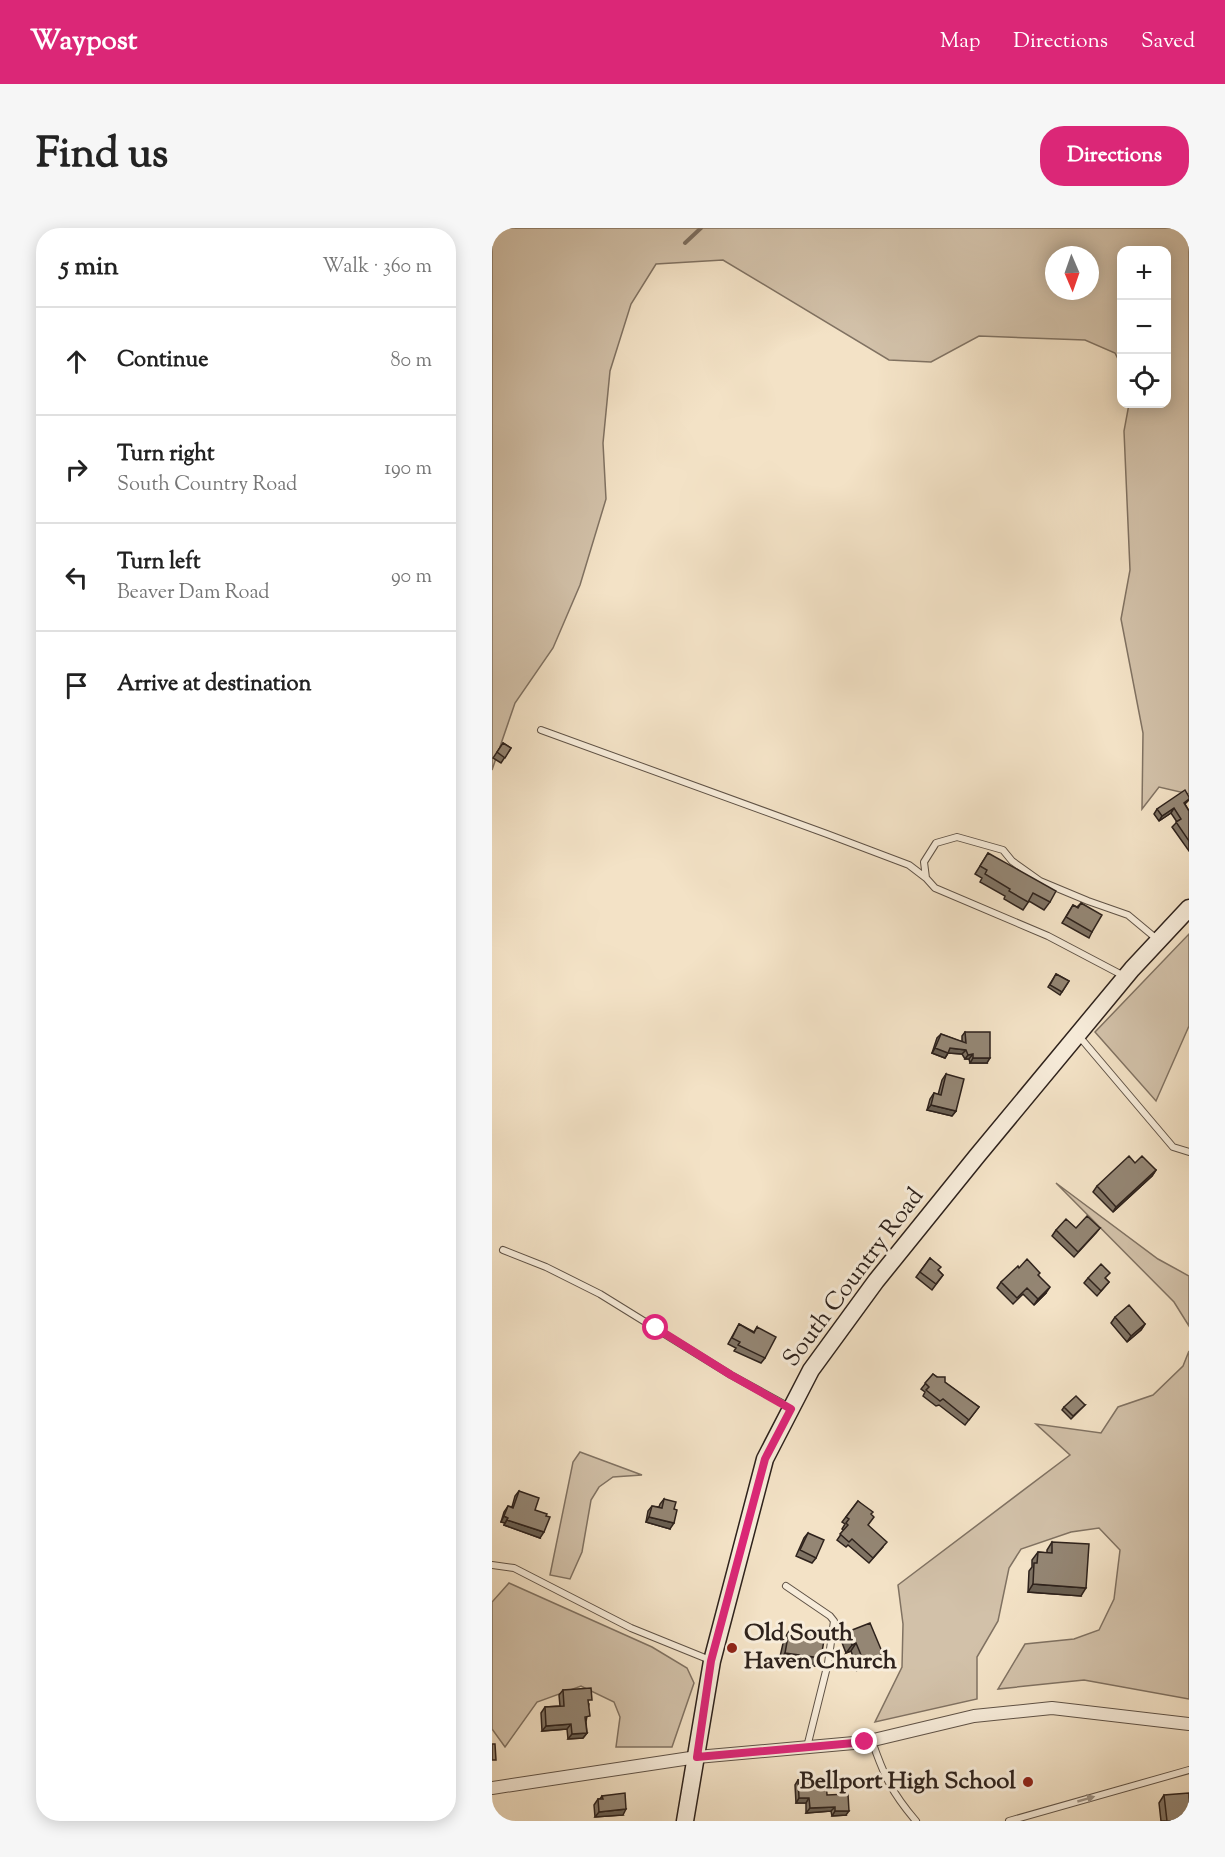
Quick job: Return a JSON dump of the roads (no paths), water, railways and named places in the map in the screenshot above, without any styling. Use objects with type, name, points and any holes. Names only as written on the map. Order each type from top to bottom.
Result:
[{"type":"main road","name":"South Country Road","points":[[685,1821],[711,1661],[765,1459],[811,1370],[876,1281],[1125,976],[1189,908]]},
{"type":"street","points":[[492,1788],[697,1757],[872,1741],[974,1716],[1052,1708],[1189,1724]]},
{"type":"lane","points":[[541,730],[909,865],[935,888],[1048,936],[1125,976]]},
{"type":"lane","points":[[926,878],[924,862],[936,843],[957,837],[1002,850],[1012,861],[1040,881],[1128,915],[1159,940]]},
{"type":"lane","points":[[1077,1035],[1173,1147],[1189,1152]]},
{"type":"lane","points":[[503,1250],[546,1267],[600,1294],[731,1375],[791,1409]]},
{"type":"lane","points":[[492,1565],[514,1568],[631,1628],[711,1661]]},
{"type":"lane","points":[[786,1586],[834,1621],[828,1663],[807,1748]]},
{"type":"lane","points":[[872,1741],[883,1774],[900,1802],[916,1821]]},
{"type":"lane","points":[[1010,1821],[1189,1770]]},
{"type":"waterway","points":[[685,243],[701,228]]},
{"type":"place","name":"Old South Haven Church","points":[[732,1648]]},
{"type":"place","name":"Bellport High School","points":[[1028,1782]]}]
